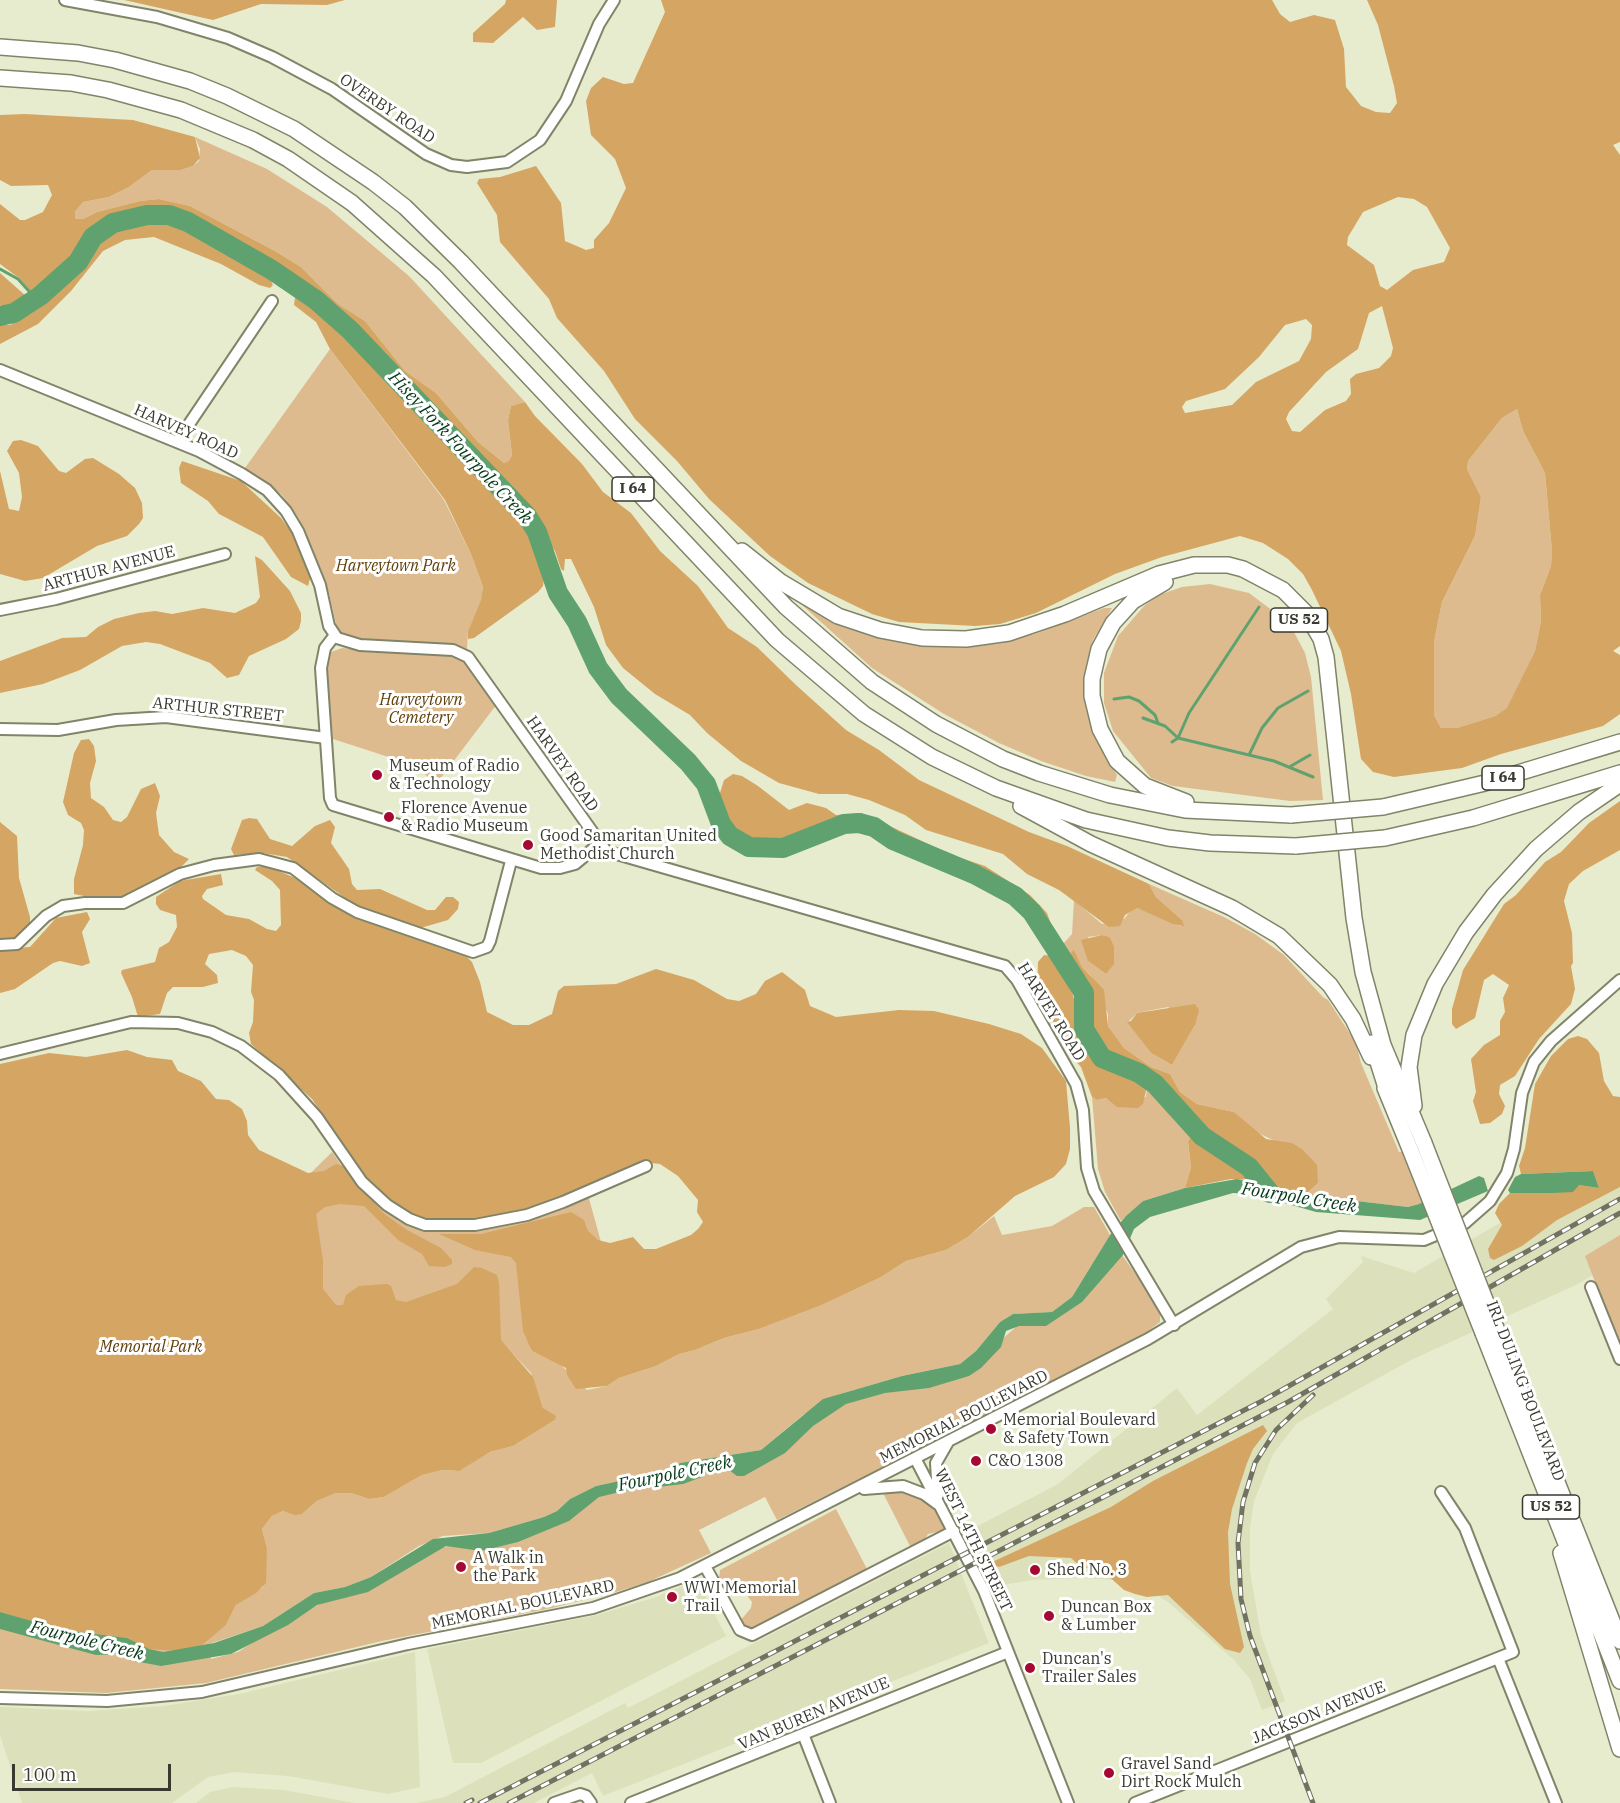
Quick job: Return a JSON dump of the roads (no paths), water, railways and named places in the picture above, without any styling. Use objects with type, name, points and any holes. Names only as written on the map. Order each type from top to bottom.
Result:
[{"type":"highway","name":"I 64","points":[[0,47],[87,55],[190,81],[261,112],[343,160],[405,207],[461,262],[786,608],[872,682],[936,724],[1003,759],[1075,785],[1147,803],[1225,814],[1291,815],[1383,807],[1485,783],[1620,742]]},
{"type":"highway","name":"I 64","points":[[0,78],[71,83],[127,94],[181,110],[219,124],[270,150],[352,202],[434,276],[703,564],[806,667],[864,714],[898,737],[932,757],[996,788],[1086,820],[1132,831],[1210,843],[1296,846],[1385,838],[1482,815],[1620,773]]},
{"type":"highway","points":[[708,526],[781,582],[817,605],[859,624],[922,638],[966,639],[1008,633],[1065,614],[1159,574],[1194,565],[1220,565],[1243,569],[1283,590],[1306,613],[1321,639],[1326,657],[1348,871],[1360,955],[1383,1045],[1417,1146]]},
{"type":"highway","name":"US 52","points":[[1225,814],[1165,795],[1129,774],[1107,745],[1095,713],[1092,696],[1099,649],[1122,611],[1145,592],[1188,575],[1221,574],[1237,577],[1267,590],[1295,615],[1314,648],[1321,680],[1346,929],[1361,1002],[1389,1097],[1417,1146]]},
{"type":"highway","name":"US 52","points":[[1417,1146],[1409,1067],[1419,1019],[1444,967],[1479,913],[1512,874],[1557,830],[1620,784]]},
{"type":"highway","points":[[996,788],[1052,824],[1232,908],[1279,936],[1314,967],[1342,1001],[1365,1043],[1389,1097]]},
{"type":"highway","name":"IRL DULING BOULEVARD","points":[[1417,1146],[1490,1330],[1620,1641]]},
{"type":"highway","name":"IRL DULING BOULEVARD","points":[[1490,1330],[1545,1492],[1620,1681]]},
{"type":"highway","points":[[1545,1492],[1580,1625],[1620,1749]]},
{"type":"highway","points":[[1602,1595],[1620,1624]]},
{"type":"street","name":"OVERBY ROAD","points":[[65,0],[140,13],[228,38],[272,57],[332,89],[438,160],[466,168],[507,162],[540,140],[566,101],[599,24],[614,0]]},
{"type":"street","points":[[177,442],[272,301]]},
{"type":"street","name":"HARVEY ROAD","points":[[0,370],[177,442],[242,474],[267,490],[286,511],[316,574],[329,626],[335,635],[351,644],[453,650],[468,657],[599,844],[616,856],[1005,966],[1017,980],[1076,1084],[1083,1110],[1089,1178],[1174,1325]]},
{"type":"street","name":"ARTHUR AVENUE","points":[[0,610],[56,599],[225,554]]},
{"type":"street","points":[[335,635],[325,648],[321,668],[330,798],[333,805],[541,868],[568,867],[599,844]]},
{"type":"street","name":"ARTHUR STREET","points":[[0,729],[58,730],[116,720],[166,717],[326,738]]},
{"type":"street","points":[[0,945],[10,946],[23,940],[46,916],[63,906],[85,903],[123,903],[180,874],[214,865],[259,860],[293,868],[332,898],[357,912],[473,952],[487,947],[490,941],[512,861]]},
{"type":"street","name":"MEMORIAL BOULEVARD","points":[[0,1698],[107,1701],[161,1698],[223,1689],[408,1644],[593,1608],[653,1589],[705,1566],[1174,1325],[1275,1261],[1309,1244],[1349,1236],[1400,1241],[1424,1240],[1451,1231],[1478,1214],[1498,1191],[1507,1173],[1514,1149],[1522,1093],[1534,1062],[1551,1041],[1620,980]]},
{"type":"street","points":[[0,1054],[131,1022],[178,1023],[212,1032],[241,1046],[274,1071],[317,1117],[362,1182],[387,1205],[409,1219],[425,1225],[475,1225],[527,1215],[646,1166]]},
{"type":"street","points":[[1592,1287],[1620,1359]]},
{"type":"street","points":[[941,1507],[935,1473],[940,1455],[948,1441]]},
{"type":"street","name":"WEST 14TH STREET","points":[[915,1458],[984,1591],[1068,1803]]},
{"type":"street","points":[[852,1491],[878,1486],[903,1486],[924,1494],[941,1507]]},
{"type":"street","name":"JACKSON AVENUE","points":[[1135,1803],[1514,1652],[1465,1528],[1441,1492]]},
{"type":"street","points":[[705,1566],[735,1622],[746,1634],[756,1633],[954,1531]]},
{"type":"street","name":"VAN BUREN AVENUE","points":[[631,1803],[1008,1652]]},
{"type":"street","points":[[1498,1658],[1556,1803]]},
{"type":"street","points":[[803,1734],[830,1803]]},
{"type":"street","points":[[554,1803],[580,1794],[586,1796],[591,1803]]},
{"type":"water","points":[[1593,1171],[1599,1188],[1579,1185],[1573,1192],[1553,1193],[1510,1193],[1508,1190],[1515,1177],[1521,1174]]},
{"type":"water","name":"Fourpole Creek","points":[[1479,1176],[1484,1178],[1488,1191],[1420,1220],[1316,1212],[1253,1194],[1233,1193],[1150,1217],[1134,1229],[1123,1255],[1082,1302],[1046,1326],[1019,1326],[1006,1331],[1001,1347],[981,1368],[969,1376],[929,1388],[885,1393],[846,1404],[813,1426],[785,1453],[744,1476],[737,1476],[725,1467],[712,1468],[702,1477],[683,1484],[624,1491],[599,1497],[569,1521],[518,1542],[481,1551],[446,1546],[368,1592],[317,1605],[288,1625],[231,1654],[161,1666],[134,1661],[119,1654],[96,1655],[0,1629],[0,1612],[64,1630],[127,1638],[149,1649],[163,1652],[214,1643],[263,1626],[314,1593],[345,1587],[371,1577],[433,1539],[489,1533],[544,1517],[557,1511],[570,1499],[596,1486],[638,1477],[655,1477],[680,1463],[761,1450],[823,1399],[902,1376],[960,1364],[976,1351],[1000,1322],[1013,1314],[1052,1312],[1072,1297],[1110,1235],[1143,1201],[1185,1188],[1237,1179],[1305,1195],[1408,1207]]},
{"type":"waterway","name":"Hisey Fork Fourpole Creek","points":[[0,316],[14,313],[40,296],[78,262],[93,237],[113,223],[147,215],[169,215],[188,222],[272,270],[316,300],[350,330],[527,516],[537,532],[558,593],[577,622],[598,668],[619,696],[688,762],[706,784],[721,824],[730,836],[749,847],[783,848],[844,824],[859,823],[874,827],[893,840],[974,874],[1015,896],[1032,912],[1084,993],[1084,1029],[1102,1058],[1139,1073],[1155,1084],[1202,1136],[1249,1167],[1270,1193]]},
{"type":"waterway","points":[[0,269],[18,279],[36,299]]},
{"type":"waterway","points":[[1178,738],[1189,713],[1259,607]]},
{"type":"waterway","points":[[1249,755],[1262,728],[1278,708],[1308,691]]},
{"type":"waterway","points":[[1114,699],[1129,697],[1139,701],[1155,715],[1158,723]]},
{"type":"waterway","points":[[1143,718],[1165,726],[1178,738]]},
{"type":"waterway","points":[[1172,742],[1178,738],[1274,761],[1313,777]]},
{"type":"waterway","points":[[1291,766],[1310,755]]},
{"type":"railway","points":[[480,1803],[1264,1400],[1620,1199]]},
{"type":"railway","points":[[509,1803],[1288,1402],[1620,1213]]},
{"type":"railway","points":[[1313,1395],[1276,1430],[1255,1463],[1243,1502],[1238,1543],[1241,1599],[1250,1636],[1313,1803]]},
{"type":"railway","points":[[466,1803],[472,1800]]},
{"type":"place","name":"Museum of Radio & Technology","points":[[377,775]]},
{"type":"place","name":"Florence Avenue & Radio Museum","points":[[389,817]]},
{"type":"place","name":"Good Samaritan United Methodist Church","points":[[528,845]]},
{"type":"place","name":"Memorial Boulevard & Safety Town","points":[[991,1429]]},
{"type":"place","name":"C&O 1308","points":[[976,1461]]},
{"type":"place","name":"A Walk in the Park","points":[[461,1567]]},
{"type":"place","name":"Shed No. 3","points":[[1035,1570]]},
{"type":"place","name":"WWI Memorial Trail","points":[[672,1597]]},
{"type":"place","name":"Duncan Box & Lumber","points":[[1049,1616]]},
{"type":"place","name":"Duncan's Trailer Sales","points":[[1030,1668]]},
{"type":"place","name":"Gravel Sand Dirt Rock Mulch","points":[[1109,1773]]},
{"type":"park label","name":"Harveytown Park","points":[[396,566]]},
{"type":"park label","name":"Harveytown Cemetery","points":[[421,709]]},
{"type":"park label","name":"Memorial Park","points":[[151,1347]]}]
